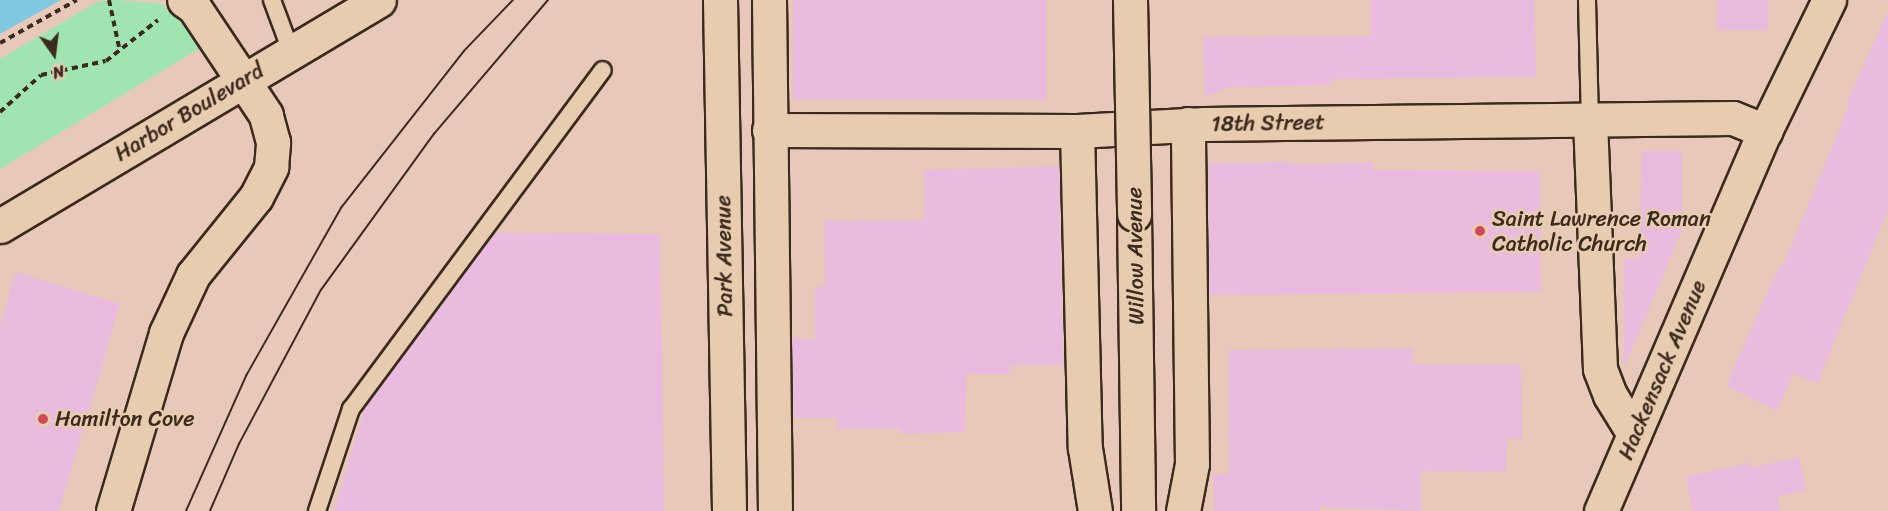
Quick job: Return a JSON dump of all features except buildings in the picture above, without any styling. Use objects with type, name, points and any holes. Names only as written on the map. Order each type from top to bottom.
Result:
[{"type":"street","name":"Harbor Boulevard","points":[[0,226],[379,0]]},
{"type":"street","name":"Park Avenue","points":[[720,0],[729,511]]},
{"type":"street","points":[[769,0],[775,511]]},
{"type":"street","name":"Willow Avenue","points":[[1130,0],[1138,511]]},
{"type":"street","name":"Hackensack Avenue","points":[[1601,511],[1765,130],[1829,0]]},
{"type":"street","points":[[113,511],[166,333],[179,304],[193,274],[256,198],[271,167],[273,142],[266,115],[194,7],[185,1]]},
{"type":"street","name":"18th Street","points":[[769,130],[1077,130],[1188,124],[1733,118],[1765,130]]},
{"type":"street","points":[[1590,120],[1599,369],[1610,395],[1634,434]]},
{"type":"street","points":[[1183,511],[1192,464],[1188,124]]},
{"type":"street","points":[[1077,130],[1085,448],[1095,511]]},
{"type":"lane","points":[[272,0],[291,51]]},
{"type":"lane","points":[[1587,0],[1590,120]]},
{"type":"lane","points":[[317,511],[351,409],[603,70]]},
{"type":"path","points":[[0,44],[77,0]]},
{"type":"path","points":[[108,0],[119,46]]},
{"type":"path","points":[[0,112],[41,75],[106,61],[119,46],[185,1]]},
{"type":"green space","points":[[112,0],[160,3],[177,14],[202,47],[0,169],[0,59],[97,2]]},
{"type":"water","points":[[0,0],[61,0],[0,34]]},
{"type":"tram line","points":[[186,511],[246,376],[341,208],[464,51],[513,0]]},
{"type":"tram line","points":[[210,511],[239,444],[321,290],[434,134],[548,0]]},
{"type":"place","name":"Saint Lawrence Roman Catholic Church","points":[[1480,231]]},
{"type":"place","name":"Hamilton Cove","points":[[43,419]]}]
